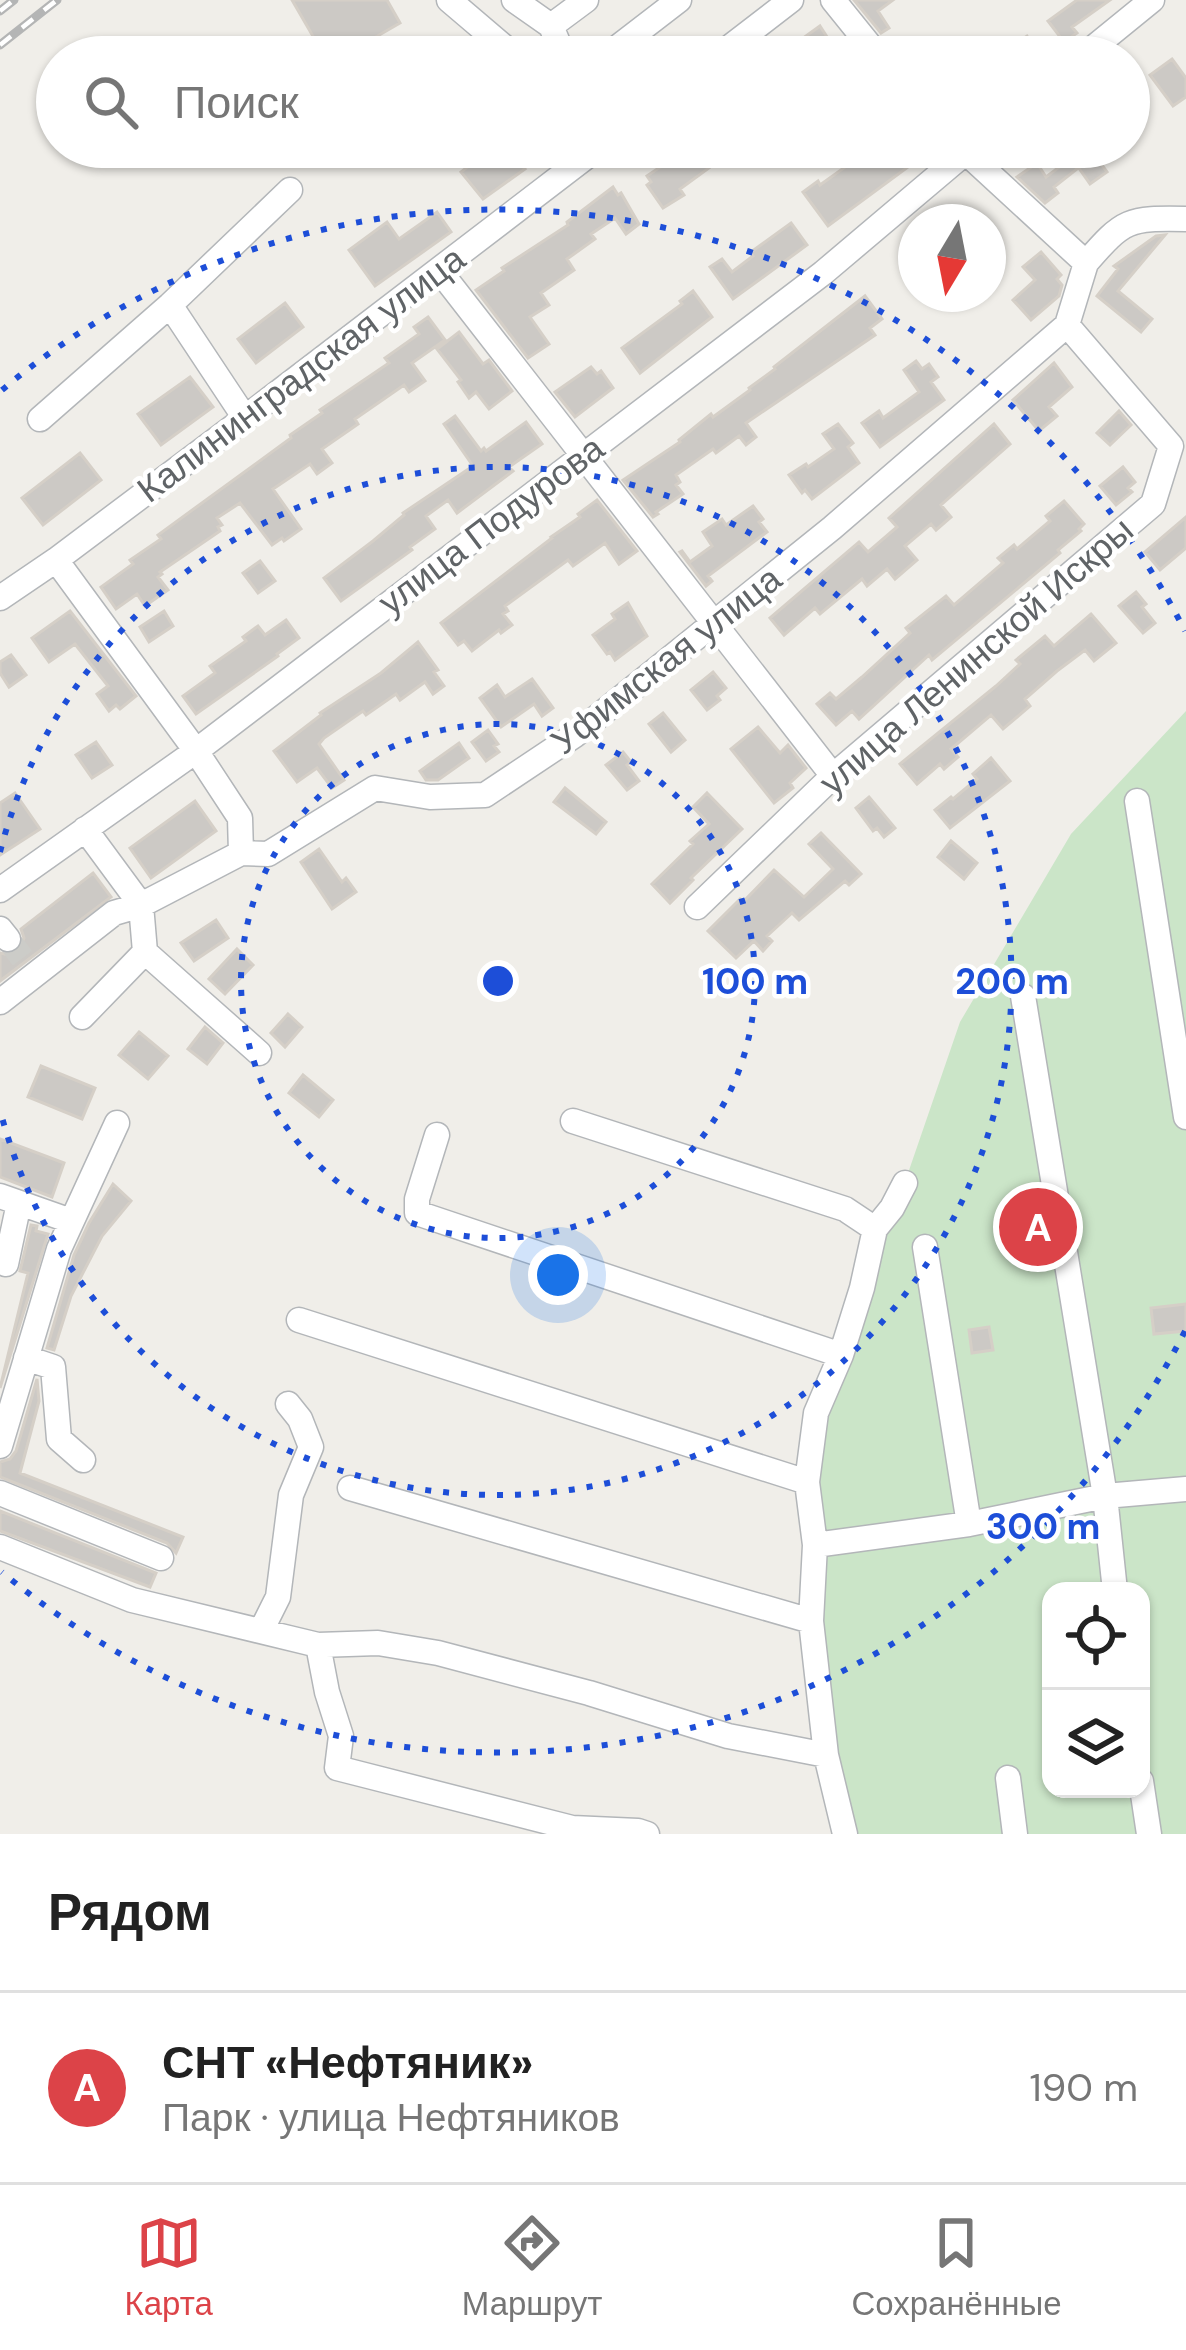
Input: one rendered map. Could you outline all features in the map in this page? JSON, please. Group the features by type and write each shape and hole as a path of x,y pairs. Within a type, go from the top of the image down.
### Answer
{"street":[{"path":"449,0 491,36"},
{"path":"514,0 550,26 555,36"},
{"path":"550,26 586,0"},
{"path":"632,36 679,0"},
{"path":"744,36 791,0"},
{"path":"833,0 862,36"},
{"path":"1108,36 1152,0"},
{"name":"Калининградская улица","path":"0,598 245,418 566,168"},
{"name":"улица Подурова","path":"0,890 196,751 824,273 944,168"},
{"path":"986,168 1086,263"},
{"path":"40,418 170,305 290,190"},
{"path":"1067,325 1086,263 1114,231 1142,218 1186,219"},
{"path":"439,270 833,776"},
{"path":"170,305 245,418"},
{"name":"улица Ленинской Искры","path":"697,908 833,776 1153,504 1171,446 1067,325"},
{"name":"Уфимская улица","path":"0,1002 30,969 114,913 242,853 268,854 375,788 430,797 484,795 575,735 716,625 1067,325"},
{"path":"56,560 240,818 242,853"},
{"path":"1138,801 1186,1117"},
{"path":"85,829 141,904 145,952 259,1053"},
{"path":"82,1017 145,952"},
{"path":"1023,997 1105,1496 1114,1582"},
{"path":"573,1121 845,1210 875,1229"},
{"path":"0,1446 59,1249 117,1124"},
{"path":"437,1135 417,1213 841,1355"},
{"path":"845,1834 826,1755 811,1621 815,1545 807,1482 816,1413 841,1355 875,1229 905,1183"},
{"path":"6,1264 9,1200 71,1221"},
{"path":"925,1247 969,1524"},
{"path":"299,1320 807,1482"},
{"path":"26,1358 52,1367 59,1439 83,1460"},
{"path":"260,1631 278,1597 291,1496 311,1447 288,1404"},
{"path":"350,1488 811,1621"},
{"path":"815,1545 969,1524 1105,1496 1186,1489"},
{"path":"0,1492 161,1558"},
{"path":"0,1547 133,1600 318,1645 378,1642 438,1653 728,1736 826,1755"},
{"path":"318,1645 341,1736 338,1768 572,1828 647,1834"},
{"path":"1008,1778 1016,1834"},
{"path":"1144,1798 1149,1834"}],"green space":[{"path":"1186,711 1186,1834 854,1834 838,1767 823,1664 815,1512 819,1432 960,1022 1071,834"}],"building":[{"path":"292,0 387,0 400,23 377,36 313,36"},
{"path":"854,0 893,0 878,11 889,28 881,33"},
{"path":"1077,0 1110,0 1072,27 1077,33 1073,36 1059,36 1048,21"},
{"path":"820,26 826,36 806,36"},
{"path":"1172,59 1186,78 1186,97 1173,106 1150,75"},
{"path":"466,168 525,169 483,199 461,172"},
{"path":"659,168 709,168 680,189 684,195 663,208 647,185 651,182 647,176"},
{"path":"844,168 907,168 828,226 803,192 818,181 820,185"},
{"path":"1030,168 1040,168 1046,177 1058,168 1077,169 1054,187 1058,193 1045,203 1017,177"},
{"path":"1079,168 1104,168 1107,172 1090,184"},
{"path":"613,187 639,224 626,234 615,218 567,259 574,270 541,293 549,305 530,317 549,344 528,358 476,290"},
{"path":"437,212 451,232 375,286 349,250 387,222 399,239"},
{"path":"791,223 807,245 733,299 710,267 722,259 732,272"},
{"path":"1165,235 1118,291 1152,319 1141,332 1097,296 1118,269 1114,266 1156,236"},
{"path":"1041,252 1061,275 1057,279 1062,285 1059,296 1031,320 1013,300 1035,280 1023,267"},
{"path":"693,291 712,317 640,373 622,348"},
{"path":"865,296 882,319 870,328 875,335 746,423 756,437 746,445 739,436 676,475 683,494 653,517 623,480 750,390"},
{"path":"285,303 303,327 256,363 238,339"},
{"path":"428,317 445,340 412,363 425,381 409,392 404,385 355,419 358,424 322,449 332,463 317,474 310,464 273,489 301,529 272,545 240,503 217,518 220,531 160,572 158,577 168,590 145,606 137,594 116,609 101,587 161,539 158,535 389,363 385,358 419,334 414,327"},
{"path":"459,332 483,364 489,360 512,391 489,409 476,392 469,398 437,349"},
{"path":"916,361 922,369 929,364 938,377 931,382 944,400 880,447 862,423 879,411 883,418 919,392 904,370"},
{"path":"1054,363 1072,387 1049,407 1057,416 1039,431 1013,400"},
{"path":"591,367 597,374 601,371 613,388 575,417 555,392"},
{"path":"190,377 213,407 161,445 138,414"},
{"path":"1119,411 1131,425 1110,445 1097,433"},
{"path":"455,416 481,451 526,422 542,444 457,513 448,500 426,516 435,529 341,601 324,578 403,513 473,466 444,424"},
{"path":"838,424 853,443 848,447 859,463 812,499 789,475 834,449 823,434"},
{"path":"994,424 1010,444 941,505 951,517 936,530 931,524 905,546 917,560 895,579 887,569 867,586 862,579 820,614 815,608 784,635 770,618 859,542 868,552 897,527 889,518"},
{"path":"80,453 101,480 43,525 22,498"},
{"path":"1123,467 1135,482 1128,488 1132,492 1116,505 1100,486"},
{"path":"597,500 637,551 619,564 605,543 573,566 568,560 505,606 508,611 503,614 512,625 472,651 464,641 458,645 441,623"},
{"path":"1064,501 1084,524 1081,531 932,660 929,655 859,719 852,711 836,725 817,704 830,693 836,699 910,633 906,628 946,596 954,605 1003,563 998,558 1014,545 1017,549 1050,521 1046,516"},
{"path":"753,506 767,532 708,576 712,581 706,586 680,552 690,562 712,546 703,532 722,519 726,525"},
{"path":"1186,517 1186,548 1160,570 1145,552"},
{"path":"260,561 275,581 258,593 243,573"},
{"path":"1136,592 1155,623 1143,633 1119,606"},
{"path":"628,603 647,636 615,660 593,635"},
{"path":"70,611 136,696 120,709 116,705 109,711 97,694 108,686 75,644 49,662 32,638"},
{"path":"164,611 173,626 149,642 140,627"},
{"path":"1091,614 1116,643 1094,661 1085,650 1057,671 1025,699 1030,706 1003,729 991,715 951,749 958,757 944,769 940,764 917,784 900,764 996,686 1020,664 1016,660 1045,636 1054,646"},
{"path":"286,620 299,638 196,714 183,696 215,673 210,666 246,641 243,637 258,626 265,635"},
{"path":"418,642 444,686 433,694 425,682 400,700 396,694 324,738 319,744 344,780 332,788 317,768 297,782 274,751"},
{"path":"11,655 26,675 9,687 0,673 0,662"},
{"path":"713,672 726,688 707,710 691,690"},
{"path":"532,679 553,708 542,716 534,704 501,727 480,698 497,685 505,697"},
{"path":"663,713 685,740 671,752 649,724"},
{"path":"758,727 780,753 788,745 806,768 790,783 793,788 774,803 731,749"},
{"path":"488,730 499,752 486,761 472,742"},
{"path":"96,742 112,765 92,778 76,755"},
{"path":"459,743 469,758 438,780 426,780 420,771"},
{"path":"623,752 639,781 627,790 606,765"},
{"path":"991,758 1010,781 950,828 935,810 977,779 973,774"},
{"path":"565,788 606,822 596,834 554,802"},
{"path":"15,793 40,829 0,855 0,803"},
{"path":"707,793 742,829 670,903 652,884 709,824 693,807"},
{"path":"869,797 895,828 884,837 877,828 873,831 856,808"},
{"path":"195,801 216,831 151,878 130,848"},
{"path":"821,833 861,874 849,885 845,881 799,920 792,913 767,936 772,941 763,951 754,941 736,958 708,931 774,870 804,897 833,869 809,844"},
{"path":"951,841 977,863 964,879 938,857"},
{"path":"319,849 342,882 346,878 356,892 332,909 301,862"},
{"path":"93,873 111,897 0,981 0,953 19,951 24,938 21,929"},
{"path":"216,920 228,938 194,961 181,943"},
{"path":"237,949 253,965 225,994 209,979"},
{"path":"288,1014 302,1027 285,1047 271,1033"},
{"path":"205,1027 223,1043 207,1064 188,1049"},
{"path":"139,1032 168,1056 148,1079 119,1055"},
{"path":"41,1066 95,1088 82,1119 28,1097"},
{"path":"303,1075 333,1100 319,1117 289,1093"},
{"path":"0,1139 64,1163 52,1197 0,1177"},
{"path":"113,1184 131,1201 102,1236 71,1296 54,1350 47,1348 74,1255"},
{"path":"31,1225 48,1234 0,1388 28,1273 20,1271"},
{"path":"1186,1304 1186,1331 1154,1334 1151,1308"},
{"path":"989,1327 993,1350 972,1353 969,1330"},
{"path":"37,1379 39,1401 20,1473 183,1537 176,1553 167,1543 0,1477 0,1462 16,1451"},
{"path":"0,1511 156,1573 150,1587 0,1531"}],"tunnel":[{"path":"8,939 26,963"}],"railway":[{"path":"0,11 14,0"},
{"path":"0,45 57,0"}],"place":[{"name":"СНТ «Нефтяник»","path":"1038,1227"}]}
